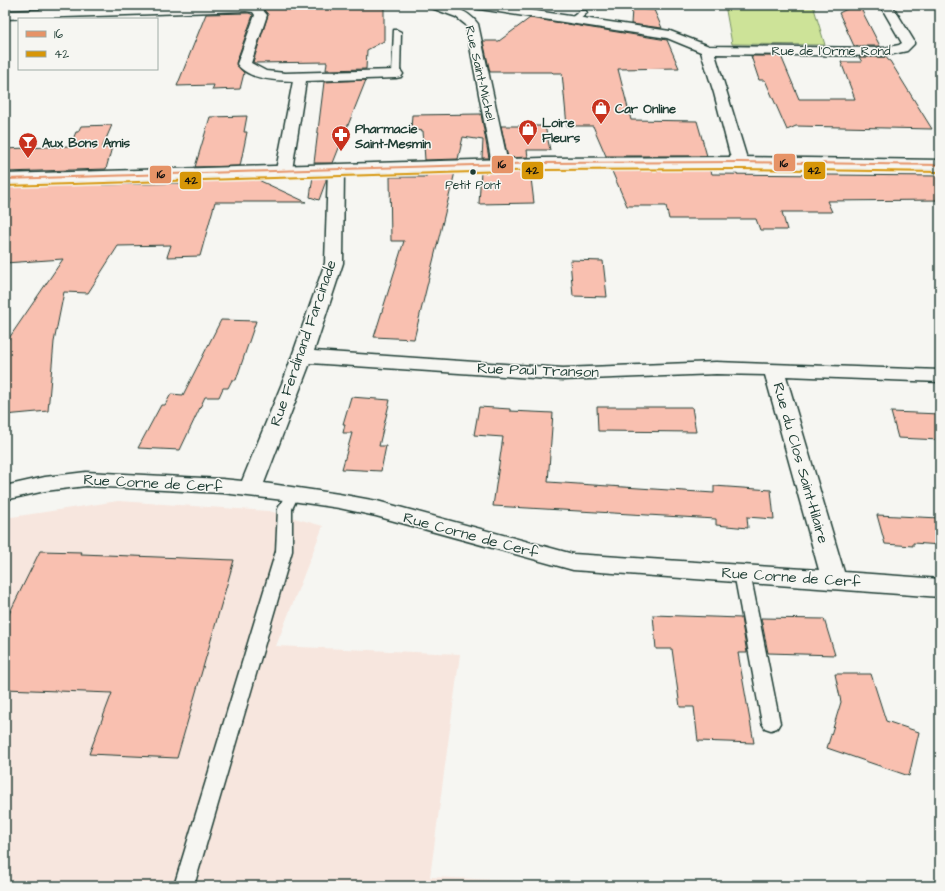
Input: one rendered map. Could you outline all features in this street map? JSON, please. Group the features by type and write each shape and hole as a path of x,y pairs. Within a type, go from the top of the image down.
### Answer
{"street":[{"name":"Rue Saint-Michel","path":"433,5 469,20 472,24 500,164"},
{"path":"447,10 470,5"},
{"path":"473,5 579,16 670,35 707,50 721,93 740,162"},
{"name":"Rue de l'Orme Rond","path":"707,50 884,52 903,48 908,44 908,41 886,5"},
{"path":"5,15 247,7 257,10 261,15 244,64 251,71 266,75 300,77 396,74"},
{"path":"284,170 300,77"},
{"path":"5,179 500,164 740,162 940,165"},
{"name":"Rue Ferdinand Farcinade","path":"250,489 302,356 334,262 336,168"},
{"name":"Rue Paul Transon","path":"302,356 563,374 716,368 774,369"},
{"name":"Rue du Clos Saint-Hilaire","path":"834,580 831,565 774,369 940,376"},
{"name":"Rue Corne de Cerf","path":"5,493 38,485 86,479 250,489 292,494 377,509 573,562 940,588"}],"lane":[{"path":"396,74 397,32"},
{"path":"184,886 284,552 285,509 292,494"},
{"path":"742,574 771,723"}],"shaded area":[{"path":"118,501 269,511 323,526 276,646 460,654 430,877 591,884 591,886 5,886 5,518"}],"green space":[{"path":"725,5 813,5 825,45 732,44"}],"building":[{"path":"259,5 384,5 384,41 367,50 366,69 326,70 327,62 255,63 253,62 268,15"},
{"path":"855,5 859,5 880,46 854,46 839,13"},
{"path":"632,9 654,10 662,28 631,24"},
{"path":"249,13 253,15 236,63 244,73 240,89 212,90 214,85 177,86 206,14"},
{"path":"530,18 667,40 679,68 618,69 631,120 697,121 707,156 606,156 593,126 567,126 562,73 490,72 483,41 499,41"},
{"path":"751,56 781,56 799,99 855,99 841,62 862,62 859,57 886,57 890,61 932,129 796,126 787,130 765,80 759,80"},
{"path":"366,80 333,163 314,163 324,82"},
{"path":"481,114 489,158 482,158 483,140 463,137 458,159 425,160 423,131 411,129 412,115"},
{"path":"247,116 244,132 247,132 240,166 195,167 210,117"},
{"path":"112,125 102,148 112,147 106,169 5,172 5,149 70,146 76,132 78,132 81,126"},
{"path":"501,126 545,126 550,150 527,150 528,157 508,158"},
{"path":"611,169 710,169 712,174 940,176 940,200 827,201 832,212 782,212 787,230 760,230 756,219 669,219 666,206 627,206"},
{"path":"530,170 534,203 479,204 481,171"},
{"path":"455,172 414,339 374,337 404,241 391,241 390,177 426,177 426,173"},
{"path":"313,176 326,176 326,181 319,200 310,197"},
{"path":"254,178 306,202 215,202 200,256 167,257 171,245 118,246 88,293 64,292 54,342 48,411 5,415 5,344 63,259 5,263 5,220 11,199 5,199 5,185 191,183 192,180"},
{"path":"570,260 603,261 607,297 573,296"},
{"path":"221,320 256,321 236,380 232,380 228,388 223,388 219,397 205,397 180,450 138,448 161,405 165,405 171,394 183,395"},
{"path":"351,397 390,400 379,446 386,446 381,471 342,469 352,433 343,433 345,424 343,424"},
{"path":"479,407 510,409 510,411 553,413 548,482 714,493 714,486 771,490 774,519 747,517 748,528 716,525 716,519 493,506 503,437 474,435"},
{"path":"597,407 692,407 696,432 598,431"},
{"path":"891,412 940,414 940,440 898,438"},
{"path":"877,515 940,518 940,545 913,543 913,546 885,544"},
{"path":"40,551 234,560 177,758 89,754 112,693 5,689 5,622"},
{"path":"653,615 741,618 747,653 738,653 754,743 698,741 694,707 680,707 672,649 656,649"},
{"path":"761,618 824,619 835,655 768,653"},
{"path":"835,674 871,674 886,721 919,732 909,776 827,748 841,702"}],"transit line":[{"name":"16","path":"5,179 542,163 740,162 940,165"},
{"name":"42","path":"5,186 542,170 740,169 940,172"}],"place":[{"name":"Car Online","path":"601,125"},
{"name":"Loire Fleurs","path":"528,146"},
{"name":"Pharmacie Saint-Mesmin","path":"341,152"},
{"name":"Aux Bons Amis","path":"28,159"},
{"name":"Petit Pont","path":"473,172"}]}
